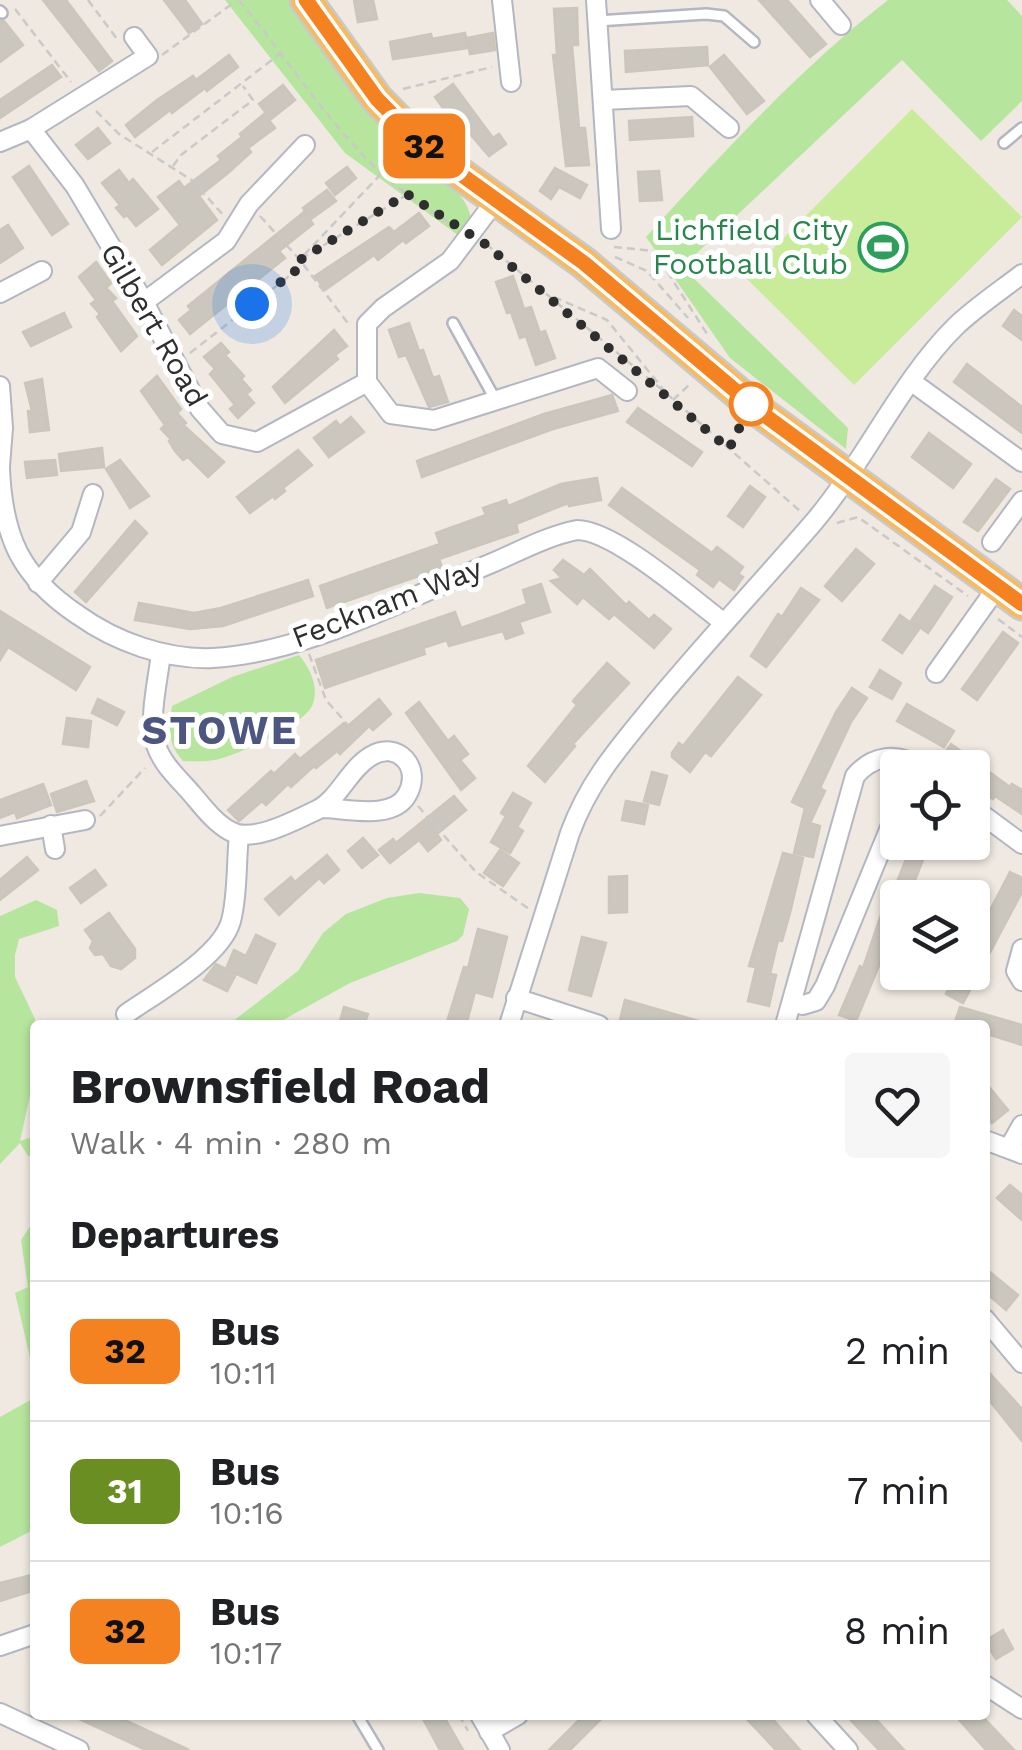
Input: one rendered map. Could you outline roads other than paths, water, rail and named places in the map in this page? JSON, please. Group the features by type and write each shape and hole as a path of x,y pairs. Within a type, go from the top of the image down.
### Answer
{"highway":[{"path":"306,0 377,99 427,150 584,263 763,414 847,475 1001,599"}],"street":[{"path":"502,0 511,82"},
{"path":"596,0 610,229"},
{"path":"820,0 841,25"},
{"path":"0,142 32,129 82,97 139,45"},
{"path":"603,100 692,96 728,128"},
{"name":"Gilbert Road","path":"32,129 75,186 144,302 200,410 222,434 258,442 368,382"},
{"path":"144,302 226,242 249,204 305,145"},
{"path":"496,200 450,261 367,324 368,382 390,414 434,420 598,368 628,391"},
{"path":"0,293 41,270"},
{"path":"509,1020 580,806 600,769 813,522 956,326 1022,274"},
{"path":"912,382 1022,462"},
{"name":"Fecknam Way","path":"0,386 2,505 10,539 38,583 92,625 162,653 214,658 304,638 577,530 590,530 614,542 723,622"},
{"path":"38,583 81,532 93,494"},
{"path":"992,542 1022,501"},
{"path":"936,673 1001,599"},
{"path":"162,653 155,710 155,742 159,752 214,819 239,835 257,833 321,808 392,808 408,793 413,773 410,763 386,752 372,754 321,808"},
{"path":"787,1020 855,776 867,762 880,758"},
{"path":"0,836 85,820"},
{"path":"990,820 1022,844"},
{"path":"51,824 56,849"},
{"path":"126,1014 191,969 224,938 231,921 239,835"},
{"path":"792,1002 816,1001 825,986 880,852"},
{"path":"1022,949 1016,971 1022,981"},
{"path":"516,998 583,1020"},
{"path":"990,1142 1016,1152 1022,1124"},
{"path":"990,1326 1022,1363"},
{"path":"0,1646 30,1636"},
{"path":"990,1687 1022,1709"},
{"path":"0,1714 79,1750"},
{"path":"821,1720 848,1750"},
{"path":"485,1724 500,1750"}],"lane":[{"path":"597,21 724,16 754,42"},
{"path":"1004,143 1022,128"},
{"path":"452,323 496,400"},
{"path":"360,1720 378,1750"}],"place":[{"name":"Lichfield City Football Club","path":"883,247"}],"district":[{"name":"STOWE","path":"220,730"}]}
